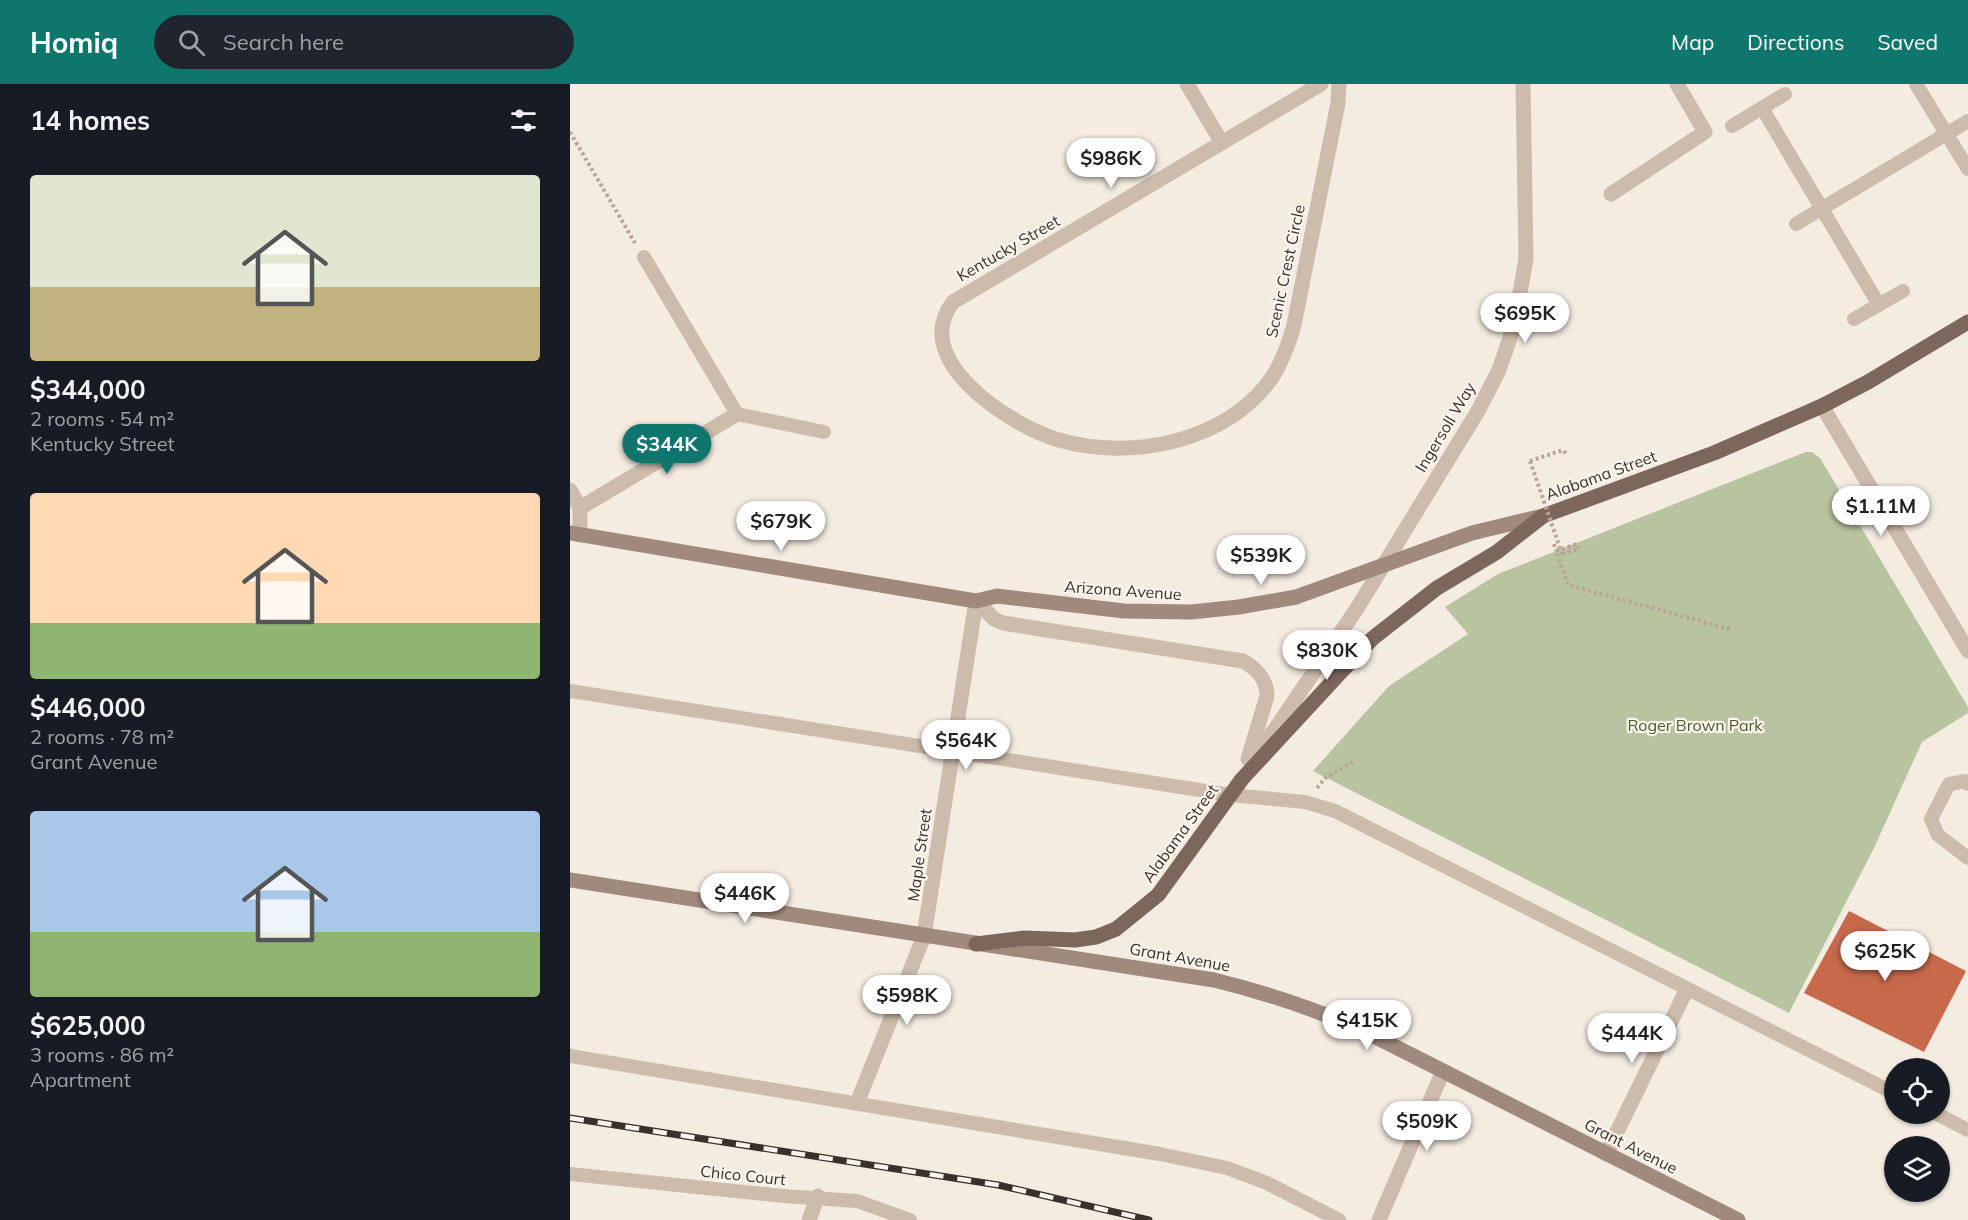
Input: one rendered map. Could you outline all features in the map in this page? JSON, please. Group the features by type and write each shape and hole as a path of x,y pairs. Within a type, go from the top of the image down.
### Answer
{"main road":[{"name":"Alabama Street","path":"976,944 1025,938 1075,940 1096,937 1116,929 1158,895 1242,779 1373,638 1437,588 1497,552 1543,516 1714,453 1822,406 1868,382 1968,322"},
{"name":"Arizona Avenue","path":"575,534 976,601 997,596 1124,611 1191,612 1239,607 1296,597 1472,533 1543,516"},
{"name":"Grant Avenue","path":"570,880 1214,980 1278,996 1329,1015 1738,1220"}],"street":[{"path":"1187,84 1222,143"},
{"name":"Kentucky Street","path":"941,326 944,313 953,302 1322,84"},
{"name":"Scenic Crest Circle","path":"941,326 947,354 965,381 996,409 1034,430 1059,440 1104,448 1139,448 1180,439 1209,429 1237,412 1273,376 1286,351 1294,325 1336,115 1339,84"},
{"name":"Ingersoll Way","path":"1384,565 1478,411 1499,370 1514,327 1526,259 1522,84"},
{"path":"1611,194 1705,132 1677,84"},
{"path":"1822,406 1968,651"},
{"path":"580,508 737,414"},
{"path":"570,490 580,508 575,534"},
{"name":"Alabama Street","path":"1242,779 1384,565"},
{"path":"976,601 993,620 1003,623 1243,661 1254,667 1267,688 1267,696 1242,779"},
{"name":"Maple Street","path":"857,1103 924,936 976,601"},
{"path":"1606,1154 1687,989"},
{"path":"1379,1220 1443,1071"},
{"path":"809,1220 818,1196"}],"lane":[{"path":"1916,84 1968,169"},
{"path":"1732,126 1785,94"},
{"path":"1762,108 1879,305"},
{"path":"1796,224 1968,122"},
{"path":"644,257 737,414 824,432"},
{"path":"1854,319 1903,291"},
{"path":"570,691 1231,795 1305,802 1335,811 1884,1088"},
{"path":"1968,784 1966,781 1949,784 1931,819 1938,835 1968,858"},
{"path":"570,1056 1160,1154 1227,1168 1267,1183 1339,1220"},
{"path":"1950,1121 1968,1130"},
{"name":"Chico Court","path":"570,1174 784,1196 818,1196 857,1200 910,1220"}],"path":[{"path":"570,132 644,257"},
{"path":"1556,552 1577,544 1579,549 1562,554 1530,461 1563,450 1567,455"},
{"path":"1554,544 1568,585 1733,630"},
{"path":"1305,802 1325,778 1353,762"}],"green space":[{"name":"Roger Brown Park","path":"1806,452 1812,452 1820,458 1968,707 1968,713 1922,742 1874,848 1789,1013 1313,771 1389,686 1468,634 1445,607 1498,574"}],"building":[{"path":"1849,911 1966,971 1924,1052 1804,993"}],"railway":[{"path":"570,1118 998,1185 1149,1220"}]}
